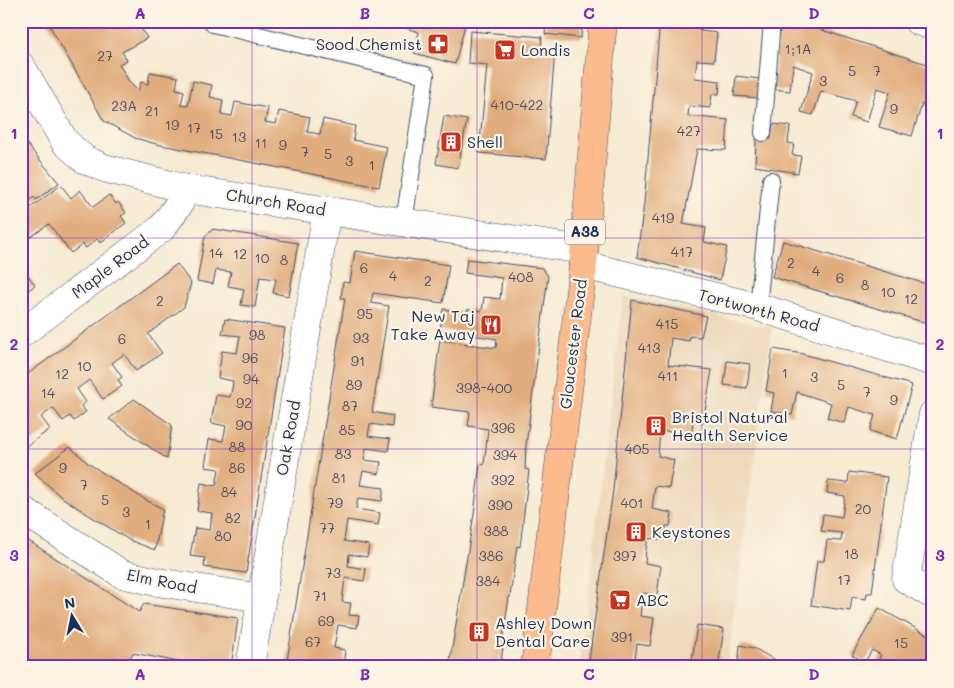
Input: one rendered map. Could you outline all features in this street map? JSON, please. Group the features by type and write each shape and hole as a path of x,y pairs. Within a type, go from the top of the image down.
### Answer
{"main road":[{"name":"Gloucester Road","path":"535,667 583,258 603,21"}],"street":[{"path":"918,21 933,26"},
{"name":"Church Road","path":"21,66 66,142 84,158 104,168 186,189 404,222 583,258"},
{"name":"Maple Road","path":"21,334 162,228 179,204 186,189"},
{"name":"Oak Road","path":"250,667 327,210"},
{"name":"Tortworth Road","path":"583,258 758,307 933,362"},
{"path":"933,414 906,579 933,595"},
{"name":"Elm Road","path":"21,509 122,574 158,582 261,598"}],"lane":[{"path":"763,133 772,21"},
{"path":"213,24 426,75 404,222"},
{"path":"758,307 771,180"}],"shaded area":[{"path":"623,295 772,328 727,667 580,667"}],"building":[{"path":"47,21 105,21 108,26 117,21 127,21 132,29 139,25 147,38 122,52 127,60 119,64 130,83 138,91 141,82 148,84 150,72 178,77 176,89 184,91 181,105 188,106 193,81 212,85 210,97 223,100 221,114 232,116 235,102 268,108 265,122 276,124 279,111 310,117 307,132 320,134 323,119 355,126 353,140 387,147 379,187 156,144 135,138 104,121"},
{"name":"Sood Chemist","path":"383,21 466,21 455,64 414,53 419,32"},
{"path":"546,21 582,21 581,38 545,34"},
{"path":"660,21 701,21 700,31 717,33 714,61 697,60 695,78 720,81 719,94 712,94 710,108 689,106 688,116 728,120 726,150 697,149 683,224 706,228 704,242 727,247 720,280 637,257 644,203"},
{"path":"779,21 794,21 933,66 933,107 922,104 912,136 879,127 890,92 877,88 867,122 851,117 856,101 821,91 813,115 801,112 813,72 793,65 790,91 773,89"},
{"name":"Shell","path":"470,31 542,37 541,52 555,51 546,159 479,153 487,65 468,63"},
{"path":"736,76 760,79 758,98 734,96"},
{"name":"Shell","path":"444,116 467,120 458,168 436,164"},
{"path":"773,124 790,126 788,143 794,144 792,155 801,156 798,173 755,166 756,139 771,139"},
{"path":"26,143 59,183 36,200 34,197 24,205 21,202 21,147"},
{"path":"61,185 71,198 80,190 93,207 109,195 116,204 118,202 126,213 121,216 126,223 100,243 97,239 86,248 83,244 71,253 49,224 28,239 21,230 21,225 24,223 21,215"},
{"path":"213,229 298,243 289,296 273,293 276,279 260,277 255,307 241,305 244,289 228,286 231,272 216,270 213,284 197,281 205,236"},
{"path":"783,241 933,286 933,325 772,277"},
{"path":"355,251 449,265 443,303 373,293 371,303 389,306 372,412 393,416 392,427 370,424 368,436 390,439 388,451 366,448 364,460 381,462 379,474 363,471 360,485 384,488 382,501 358,498 356,509 380,513 378,525 347,520 344,541 369,545 367,557 349,554 348,566 366,569 364,581 345,578 342,602 351,603 349,615 359,616 357,628 338,625 334,648 345,650 343,667 286,667 345,298 341,298 343,282 350,283"},
{"path":"467,259 542,268 548,276 526,445 525,469 529,470 520,547 517,546 501,649 503,648 500,667 449,667 474,514 480,464 484,465 488,429 468,426 470,412 431,407 440,340 496,348 497,339 440,330 443,309 467,313 468,309 482,311 484,297 500,299 502,278 465,273"},
{"path":"177,264 191,283 184,307 148,334 162,353 136,371 124,354 112,363 122,377 118,380 122,386 103,399 89,380 77,389 86,402 81,406 86,412 74,421 70,416 63,421 53,408 41,417 50,429 27,446 21,438 21,379"},
{"path":"21,266 35,285 21,296"},
{"path":"632,300 706,316 701,337 690,336 689,341 671,338 668,365 712,370 703,423 693,421 691,436 660,430 658,456 674,460 669,488 655,486 652,509 672,513 670,526 666,526 664,540 648,538 646,549 645,563 661,566 657,595 643,593 640,616 654,618 650,646 637,644 634,667 588,667 613,490"},
{"path":"225,319 285,328 246,573 204,567 205,558 190,556 195,528 210,530 212,513 197,511 201,483 216,486 219,469 205,467 209,439 223,441 226,426 211,423 216,395 230,397 232,389 233,381 218,378 222,351 237,353 240,336 222,334"},
{"path":"773,349 803,354 912,385 897,439 870,431 875,415 849,407 844,423 827,418 831,403 797,392 792,415 771,411 774,393 766,391"},
{"path":"727,361 750,364 747,388 724,385"},
{"path":"134,399 172,425 167,459 109,419"},
{"path":"70,447 88,463 106,475 163,509 155,550 129,540 84,512 60,496 35,473"},
{"path":"21,449 25,449 24,459 27,464 21,468"},
{"path":"849,472 887,477 872,593 867,593 866,599 852,597 850,611 811,605 817,561 824,561 827,540 841,541 842,533 821,531 823,514 842,517 845,496 827,493 828,481 848,483"},
{"path":"21,536 139,612 144,604 238,618 231,667 194,667 194,665 133,653 124,667 21,667"},
{"path":"879,608 933,638 933,667 876,667 881,655 872,650 865,662 852,655"},
{"path":"697,625 724,629 718,667 691,667"},
{"path":"740,645 754,648 778,662 777,667 738,667"}],"place":[{"name":"Sood Chemist","path":"438,44"},
{"name":"Londis","path":"505,50"},
{"name":"Shell","path":"451,142"},
{"name":"New Taj Take Away","path":"491,325"},
{"name":"Bristol Natural Health Service","path":"656,426"},
{"name":"Keystones","path":"636,532"},
{"name":"ABC","path":"620,600"},
{"name":"Ashley Down Dental Care","path":"479,632"}]}
